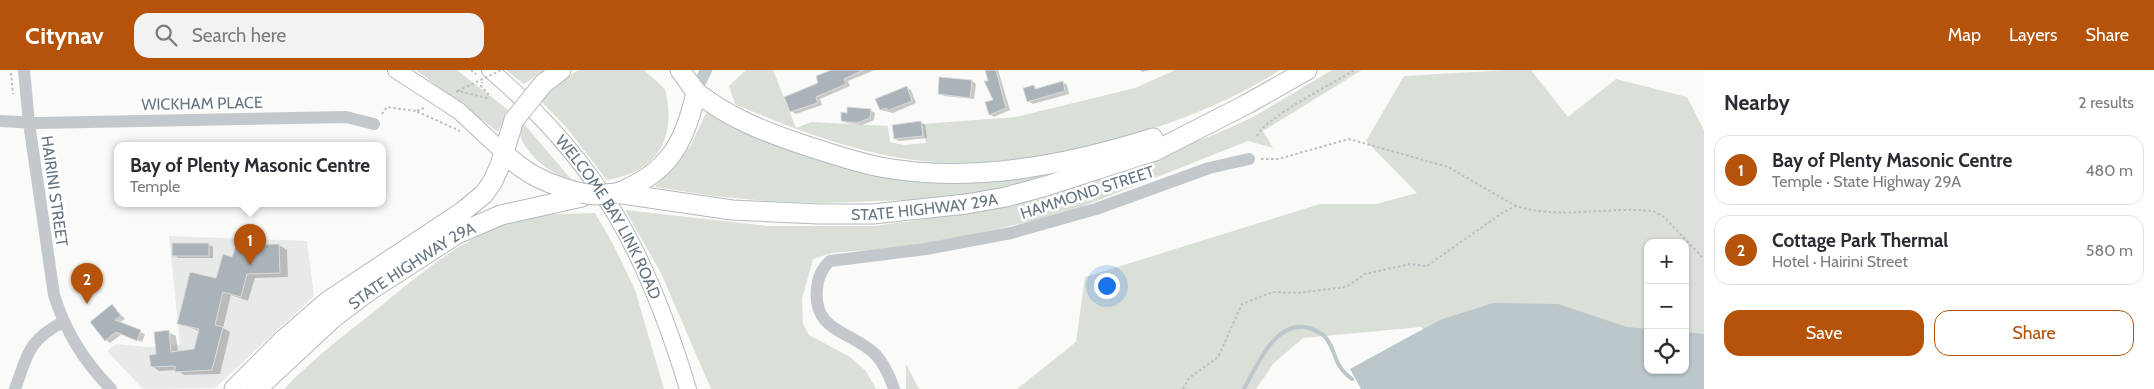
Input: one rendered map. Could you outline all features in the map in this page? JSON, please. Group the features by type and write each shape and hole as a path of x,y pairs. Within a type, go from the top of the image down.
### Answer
{"highway":[{"name":"STATE HIGHWAY 29A","path":"234,389 282,341 328,302 474,204 493,181 514,120 543,84 561,70"},
{"name":"STATE HIGHWAY 29A","path":"680,70 696,91 734,119 783,138 857,162 907,171 938,173 1014,169 1084,157 1219,118"},
{"name":"STATE HIGHWAY 29A","path":"257,389 292,355 369,291 457,234 501,215 586,195 616,193 732,210 774,213 873,214 922,211 1006,197 1155,151 1307,70"},
{"path":"616,193 647,179 672,155 689,121 696,91"},
{"path":"503,152 532,176 586,195"}],"main road":[{"path":"396,70 459,111 503,152"},
{"name":"WELCOME BAY LINK ROAD","path":"487,75 523,97 559,135 592,176 620,219 652,284 688,389"}],"street":[{"name":"HAIRINI STREET","path":"24,70 29,123 54,295 63,322 74,345 111,389"},
{"path":"696,91 706,70"},
{"name":"WICKHAM PLACE","path":"0,121 29,123 346,117 374,124"},
{"name":"HAMMOND STREET","path":"894,389 887,371 876,355 862,344 836,330 821,314 817,298 818,283 822,270 830,261 926,249 1011,233 1096,209 1209,168 1249,159"},
{"path":"15,389 32,345 44,332 63,322"}],"path":[{"path":"11,70 13,94"},
{"path":"487,75 481,86 488,94 488,98 458,91 502,70"},
{"path":"1257,136 1259,130 1282,114 1355,70"},
{"path":"387,107 416,111 464,134"},
{"path":"416,111 424,108"},
{"path":"1249,159 1278,159 1349,139 1448,167 1516,206 1530,210 1569,213 1652,211 1664,217 1704,259"},
{"path":"1183,389 1189,378 1218,358 1242,304 1274,292 1297,293 1346,287 1365,274 1410,264 1426,266 1502,213 1516,206"}],"shaded area":[{"path":"416,70 457,70 508,110 498,132"},
{"path":"506,70 545,70 524,84"},
{"path":"579,70 644,70 665,89 668,123 660,150 651,161 625,176 607,180 567,128 541,101 562,80"},
{"path":"746,70 773,70 796,128 811,122 888,126 890,142 904,145 926,143 923,124 1016,117 1135,88 1175,70 1280,70 1241,92 1196,113 1097,145 1045,155 994,161 945,163 900,158 858,149 795,129 735,104 729,86"},
{"path":"1332,70 1362,70 1263,131 1273,148 1248,141 1069,212 930,245 831,253 813,259 802,299 803,324 809,335 850,357 866,371 876,389 711,389 661,273 625,210 768,226 874,226 979,212 1076,186 1216,134 1253,117"},
{"path":"1531,70 1568,117 1616,79 1687,97 1704,130 1704,389 1363,362 1423,329 1421,327 1303,338 1274,363 1256,389 1017,389 1076,342 1085,277 1320,204 1376,204 1417,193 1366,141 1404,76"},
{"path":"707,111 750,134 854,167 1089,167 974,197 823,203 766,201 714,196 656,187 691,145"},
{"path":"524,124 571,179 563,177 547,168 528,150 520,135"},
{"path":"595,213 613,244 635,290 664,389 284,389 328,348 410,282 466,243 506,224 535,216"},
{"path":"169,236 307,241 314,296 215,388 143,389 107,351 116,344 147,347 180,345"},
{"path":"1493,303 1558,304 1627,327 1644,329 1644,374 1689,374 1689,332 1704,334 1704,389 1361,389 1350,369 1440,320"},
{"path":"906,364 919,389 906,389"}],"building":[{"path":"831,70 864,70 844,79 846,84 816,97 818,103 790,112 784,97 818,83 816,76"},
{"path":"985,70 996,70 1006,108 989,115 985,102 993,100 984,81 988,81"},
{"path":"939,77 972,80 970,98 938,94"},
{"path":"1063,81 1065,91 1027,102 1023,88 1034,85 1035,89"},
{"path":"907,86 912,101 887,111 887,108 880,110 875,99"},
{"path":"847,107 871,109 870,118 857,123 841,121 841,112 847,113"},
{"path":"921,121 923,136 894,139 892,125"},
{"path":"172,243 209,243 209,256 172,256"},
{"path":"279,244 280,273 247,274 241,297 223,292 215,325 223,327 212,370 175,372 175,366 151,367 149,355 156,354 154,332 169,330 171,352 194,349 199,329 177,324 190,272 216,278 223,254 232,257 236,245"},
{"path":"112,304 121,316 115,320 141,330 137,341 116,332 105,341 90,322"}],"waterway":[{"path":"1244,389 1269,346 1287,330 1297,327 1309,328 1324,336 1330,344 1341,369 1352,379"}],"place":[{"name":"Bay of Plenty Masonic Centre","path":"250,265"},
{"name":"Cottage Park Thermal","path":"87,304"}]}
